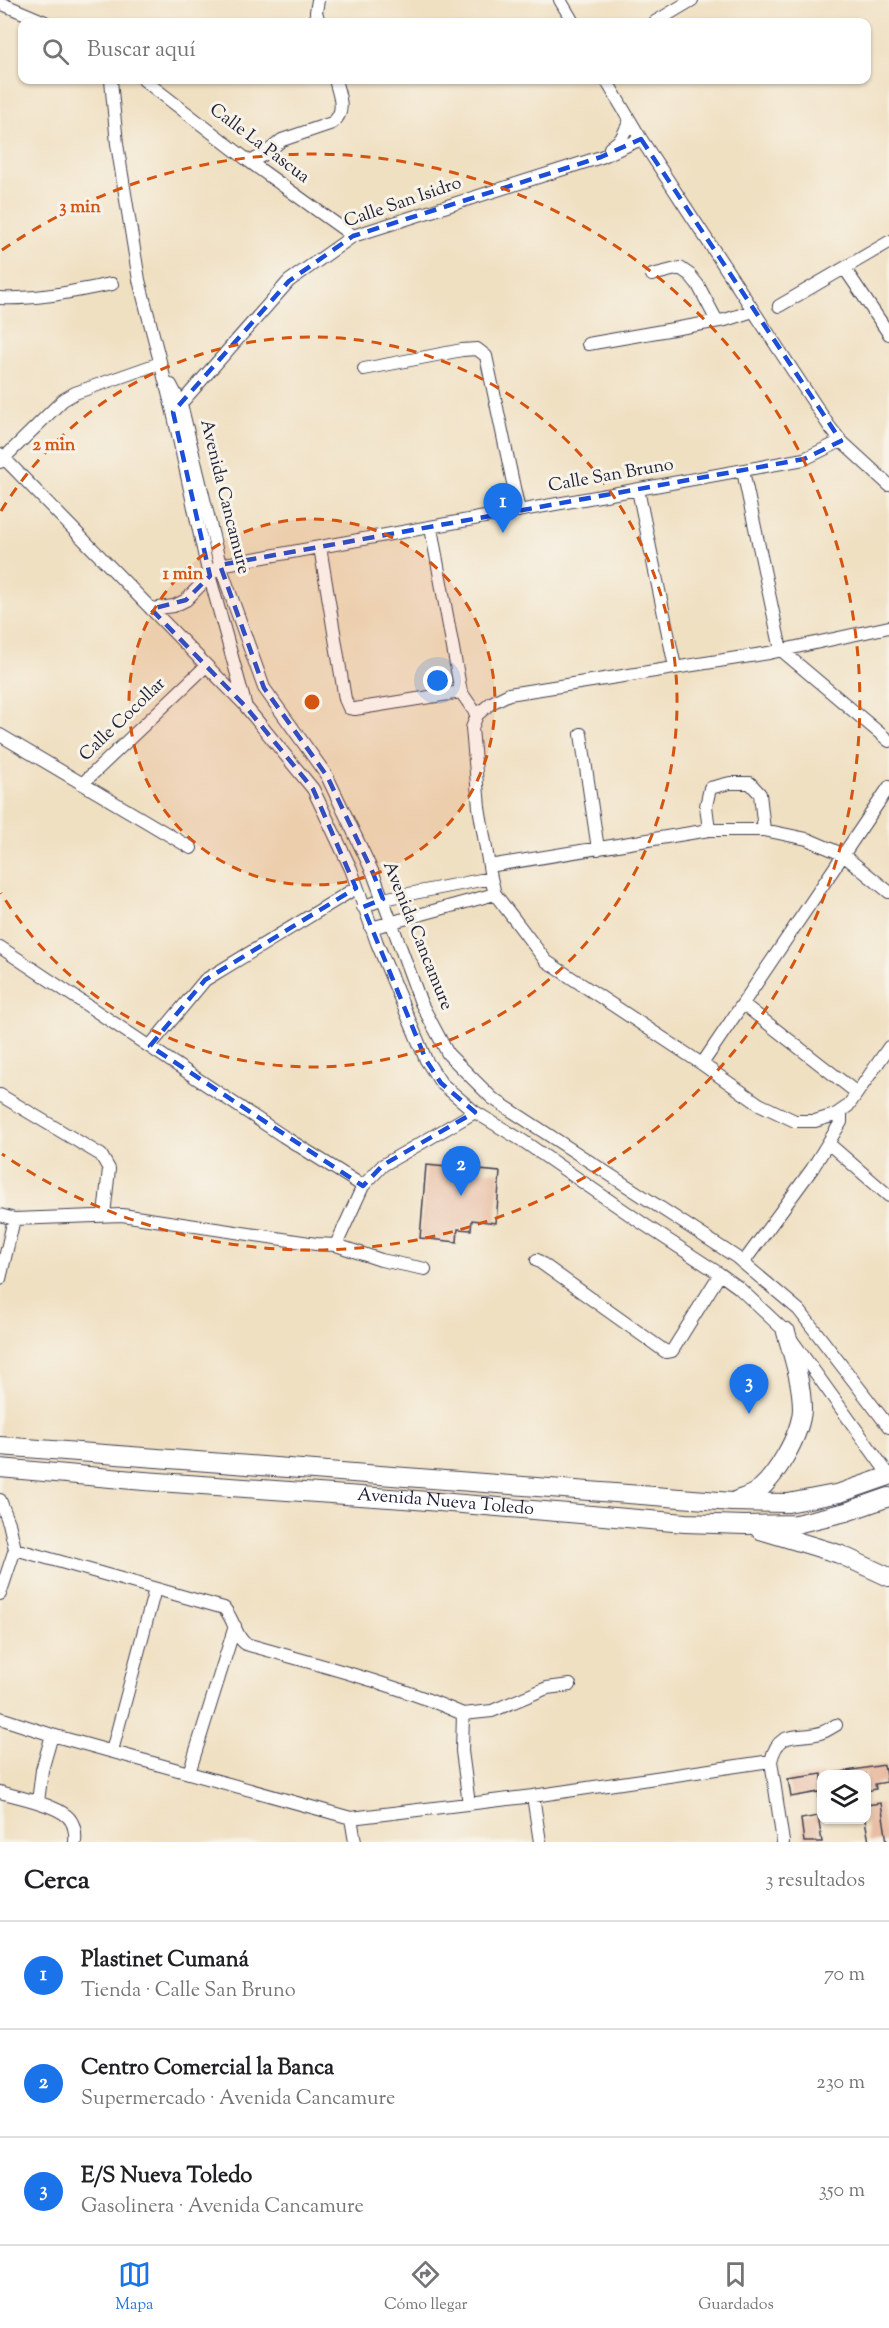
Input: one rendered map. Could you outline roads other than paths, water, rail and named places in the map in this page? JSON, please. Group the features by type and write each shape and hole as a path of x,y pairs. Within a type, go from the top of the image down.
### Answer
{"main road":[{"path":"732,1502 755,1492 775,1471 788,1451 797,1430 802,1411 800,1383 786,1332"},
{"name":"Avenida Nueva Toledo","path":"0,1446 732,1502 788,1503 840,1492 889,1475"},
{"name":"Avenida Nueva Toledo","path":"0,1468 685,1523 744,1525 796,1524 846,1512 889,1497"},
{"path":"744,1525 839,1554 889,1577"}],"street":[{"path":"318,0 316,12 318,18"},
{"path":"560,0 571,18"},
{"path":"662,18 692,0"},
{"path":"0,3 36,18"},
{"name":"Avenida Cancamure","path":"111,84 117,144 139,280 160,363 177,408 220,565 264,688 327,776 383,899 421,1004 448,1054 492,1098 743,1263 799,1310 889,1427"},
{"name":"Calle La Pascua","path":"149,84 250,162 353,236"},
{"path":"250,162 265,154 282,140 332,123 338,118 341,111 341,100 336,84"},
{"path":"608,84 641,139 828,426 889,485"},
{"path":"601,157 621,139 630,121"},
{"name":"Calle San Isidro","path":"177,408 289,281 353,236 601,157 641,139"},
{"path":"778,306 889,242"},
{"path":"652,275 681,268 690,274 717,321"},
{"path":"845,269 889,334"},
{"path":"0,298 17,299 112,284"},
{"path":"588,344 717,321 753,311"},
{"path":"364,369 462,350 477,349 486,356 519,510"},
{"path":"160,363 75,393 63,400 1,458 246,707"},
{"name":"Avenida Cancamure","path":"177,408 210,576 246,707 313,789 351,869 371,928 426,1060 441,1083 475,1112"},
{"name":"Calle San Bruno","path":"220,565 744,471 804,459 841,441"},
{"path":"744,471 780,650 889,741"},
{"path":"638,490 675,667"},
{"path":"431,528 461,692 477,715"},
{"path":"320,547 345,699 349,708 355,709 461,692"},
{"path":"151,609 174,606 186,600 220,565"},
{"path":"889,627 780,650 509,694 491,703 477,715 472,728 479,807 495,894 546,961 759,1104 795,1121 814,1121 841,1112 889,1047"},
{"name":"Calle Cocollar","path":"0,735 82,784 206,666"},
{"path":"581,734 598,849"},
{"path":"710,830 706,806 710,788 730,783 750,783 759,794 764,830"},
{"path":"82,784 190,848"},
{"path":"702,1064 889,787"},
{"path":"363,907 383,899 422,893 490,872 598,849 710,830 764,830 807,839 842,854 889,892"},
{"path":"150,1046 205,980 356,888"},
{"path":"422,893 427,913"},
{"path":"371,928 495,894"},
{"path":"0,947 283,1136 363,1186"},
{"path":"743,1004 857,1093"},
{"path":"0,1095 101,1155 109,1169 104,1215"},
{"path":"336,1245 363,1186 383,1165 475,1112 524,1141 738,1287 786,1332 889,1475"},
{"path":"743,1263 812,1169 841,1122 841,1112"},
{"path":"828,1143 889,1196"},
{"path":"0,1215 14,1219 122,1215 336,1245 381,1260 425,1269"},
{"path":"0,1279 14,1219"},
{"path":"537,1260 666,1352 672,1351 720,1274"},
{"path":"0,1500 9,1523 15,1549 0,1594"},
{"path":"15,1549 224,1608 233,1618 240,1641 246,1644 363,1677 463,1714 492,1711 547,1688 570,1685"},
{"path":"112,1751 155,1589"},
{"path":"189,1773 235,1626"},
{"path":"463,1714 462,1751 469,1804"},
{"path":"0,1718 51,1735 351,1818 533,1796 771,1761"},
{"path":"783,1842 771,1761 775,1748 796,1734 822,1733 836,1725"},
{"path":"38,1802 42,1770 51,1735"},
{"path":"0,1792 38,1802 67,1816 73,1825 75,1842"},
{"path":"533,1796 540,1842"},
{"path":"351,1818 355,1842"}],"place":[{"name":"Plastinet Cumaná","path":"503,533"},
{"name":"Centro Comercial la Banca","path":"461,1196"},
{"name":"E/S Nueva Toledo","path":"749,1414"}]}
